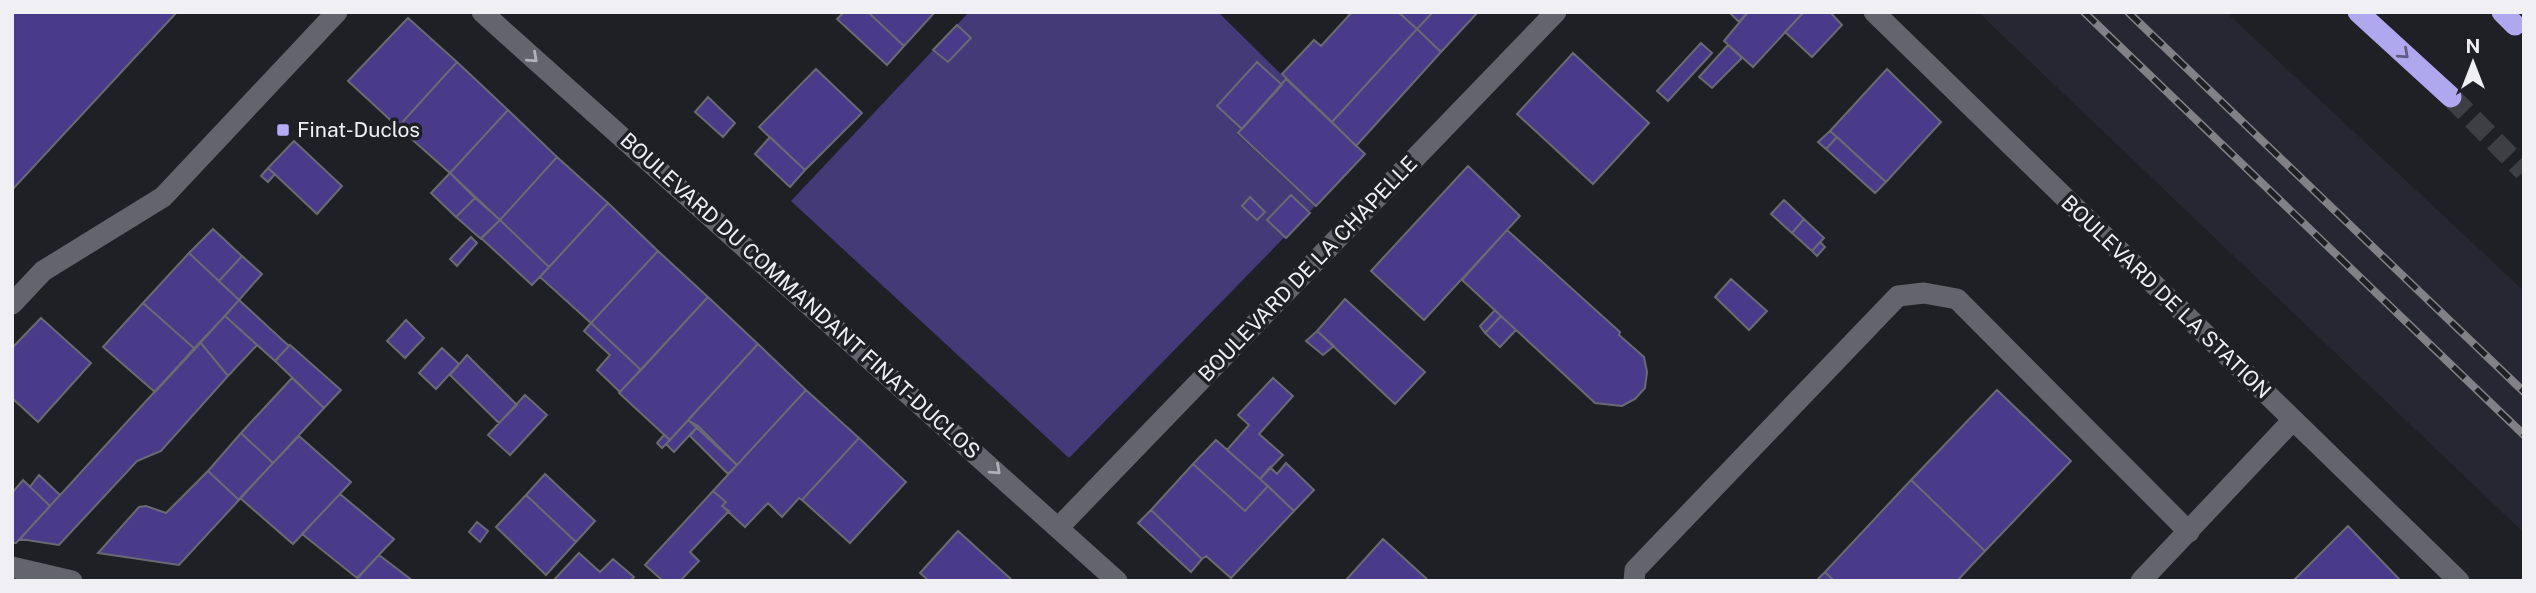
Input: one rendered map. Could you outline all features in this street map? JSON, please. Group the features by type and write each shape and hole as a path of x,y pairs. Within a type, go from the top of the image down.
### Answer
{"highway":[{"path":"2358,12 2451,96"}],"street":[{"path":"12,304 43,271 163,197 337,12"},
{"name":"BOULEVARD DU COMMANDANT FINAT-DUCLOS","path":"482,12 1059,526 1117,581"},
{"name":"BOULEVARD DE LA CHAPELLE","path":"1059,526 1556,12"},
{"name":"BOULEVARD DE LA STATION","path":"1874,12 2459,581"},
{"path":"1634,581 1636,570 1898,296 1924,293 1957,299 2189,532"},
{"path":"2141,581 2293,420"},
{"path":"12,567 72,581"}],"shaded area":[{"path":"969,12 1218,12 1287,80 1237,134 1315,206 1069,458 791,201"},
{"path":"1978,12 2226,12 2524,291 2524,533"}],"building":[{"path":"12,12 177,12 12,190"},
{"path":"844,12 868,12 904,46 887,65 837,19"},
{"path":"868,12 935,12 904,46"},
{"path":"1352,12 1398,12 1417,29 1332,122 1282,74 1314,40 1321,46"},
{"path":"1398,12 1433,12 1417,29"},
{"path":"1433,12 1478,12 1441,52 1417,29"},
{"path":"1729,12 1748,12 1739,22"},
{"path":"1748,12 1804,12 1753,67 1724,41"},
{"path":"1804,12 1830,12 1842,25 1812,57 1785,32"},
{"path":"408,18 457,62 398,127 348,81"},
{"path":"957,25 971,38 948,62 933,50"},
{"path":"1417,29 1441,52 1356,146 1332,122"},
{"path":"1701,43 1712,53 1668,101 1657,91"},
{"path":"1728,45 1742,58 1712,88 1699,77"},
{"path":"1573,53 1649,123 1593,184 1517,114"},
{"path":"457,62 508,110 450,173 398,127"},
{"path":"1257,62 1282,85 1242,129 1217,106"},
{"path":"816,69 862,113 805,170 759,127"},
{"path":"1887,69 1941,122 1886,182 1830,131"},
{"path":"1286,79 1365,154 1316,206 1238,133"},
{"path":"708,97 735,123 723,137 695,112"},
{"path":"508,110 557,157 500,220 450,173"},
{"path":"1830,131 1837,137 1826,149 1818,142"},
{"path":"770,137 805,170 790,187 755,154"},
{"path":"1837,137 1886,182 1875,193 1826,149"},
{"path":"294,141 342,186 317,214 268,168"},
{"path":"557,157 608,203 549,267 500,220"},
{"path":"1468,166 1520,216 1424,320 1371,271"},
{"path":"268,168 275,174 268,182 261,176"},
{"path":"450,173 475,198 456,217 431,193"},
{"path":"1291,195 1310,213 1286,238 1267,220"},
{"path":"1250,197 1265,212 1257,220 1242,206"},
{"path":"475,198 500,220 481,239 456,217"},
{"path":"1784,200 1804,219 1792,233 1771,214"},
{"path":"608,203 658,251 591,323 540,277"},
{"path":"1804,219 1824,238 1812,251 1792,233"},
{"path":"500,220 549,267 532,285 481,238"},
{"path":"213,229 242,256 219,281 189,253"},
{"path":"1507,230 1644,357 1647,372 1645,388 1635,399 1622,406 1595,403 1462,280"},
{"path":"471,237 477,243 457,266 450,259"},
{"path":"1820,242 1825,247 1817,256 1812,251"},
{"path":"658,251 708,297 641,370 591,323"},
{"path":"189,253 239,300 195,349 143,303"},
{"path":"242,256 262,274 239,300 219,281"},
{"path":"1731,279 1767,311 1749,330 1715,297"},
{"path":"708,297 758,344 670,440 619,393"},
{"path":"1345,299 1425,372 1395,404 1317,331"},
{"path":"239,300 289,346 275,361 225,316"},
{"path":"143,303 195,349 155,392 103,347"},
{"path":"1495,310 1501,316 1485,333 1480,326"},
{"path":"225,316 257,345 228,376 200,342"},
{"path":"1501,316 1516,330 1500,347 1485,333"},
{"path":"41,318 91,363 38,422 12,398 12,348"},
{"path":"406,320 424,338 405,358 387,341"},
{"path":"591,323 641,370 620,392 597,370 610,355 584,331"},
{"path":"1317,331 1334,346 1323,355 1306,341"},
{"path":"200,342 228,376 161,451 137,461 59,545 20,539"},
{"path":"758,344 806,390 737,465 688,420"},
{"path":"290,345 341,390 324,408 275,361"},
{"path":"442,348 459,364 436,389 419,373"},
{"path":"467,355 517,405 499,423 450,375"},
{"path":"292,378 324,408 273,463 241,433"},
{"path":"1273,378 1293,396 1259,434 1283,455 1260,479 1227,450 1249,425 1238,415"},
{"path":"806,390 859,438 802,500 799,498 782,517 768,503 745,527 722,506 726,502 713,491"},
{"path":"1997,390 2071,461 1985,551 1911,480"},
{"path":"525,395 547,415 510,455 488,435"},
{"path":"688,420 698,426 674,452 666,444"},
{"path":"698,426 737,465 728,474 690,436"},
{"path":"241,433 273,463 239,500 208,471"},
{"path":"664,435 670,440 662,448 657,443"},
{"path":"299,436 351,482 293,544 240,498"},
{"path":"859,438 906,482 850,543 802,500"},
{"path":"1216,440 1268,486 1245,511 1193,464"},
{"path":"1286,463 1314,490 1294,511 1260,479 1270,467 1277,474"},
{"path":"1193,464 1245,511 1268,486 1294,511 1231,578 1206,556 1202,559 1151,510"},
{"path":"208,471 239,500 179,565 98,553 139,507 146,506 166,513"},
{"path":"545,474 595,521 576,542 526,495"},
{"path":"39,475 60,495 50,506 30,487"},
{"path":"23,480 50,506 16,543 12,543 12,493"},
{"path":"1911,480 1985,551 1957,581 1834,581 1825,572"},
{"path":"713,491 726,502 722,506 729,511 690,552 699,561 680,581 663,581 645,565"},
{"path":"340,494 394,539 357,578 302,534"},
{"path":"526,495 576,542 546,575 496,527"},
{"path":"1151,510 1202,559 1191,572 1138,523"},
{"path":"477,522 488,531 480,542 469,532"},
{"path":"2348,526 2401,581 2293,581"},
{"path":"958,531 1013,581 929,581 920,573"},
{"path":"1383,539 1429,581 1345,581"},
{"path":"579,553 600,572 613,559 634,577 630,581 553,581"},
{"path":"379,555 413,581 355,581"},
{"path":"1825,572 1834,581 1816,581"}],"tunnel":[{"path":"2451,97 2524,171"}],"railway":[{"path":"2084,12 2524,435"},
{"path":"2128,12 2524,392"}],"place":[{"name":"Finat-Duclos","path":"283,130"}]}
